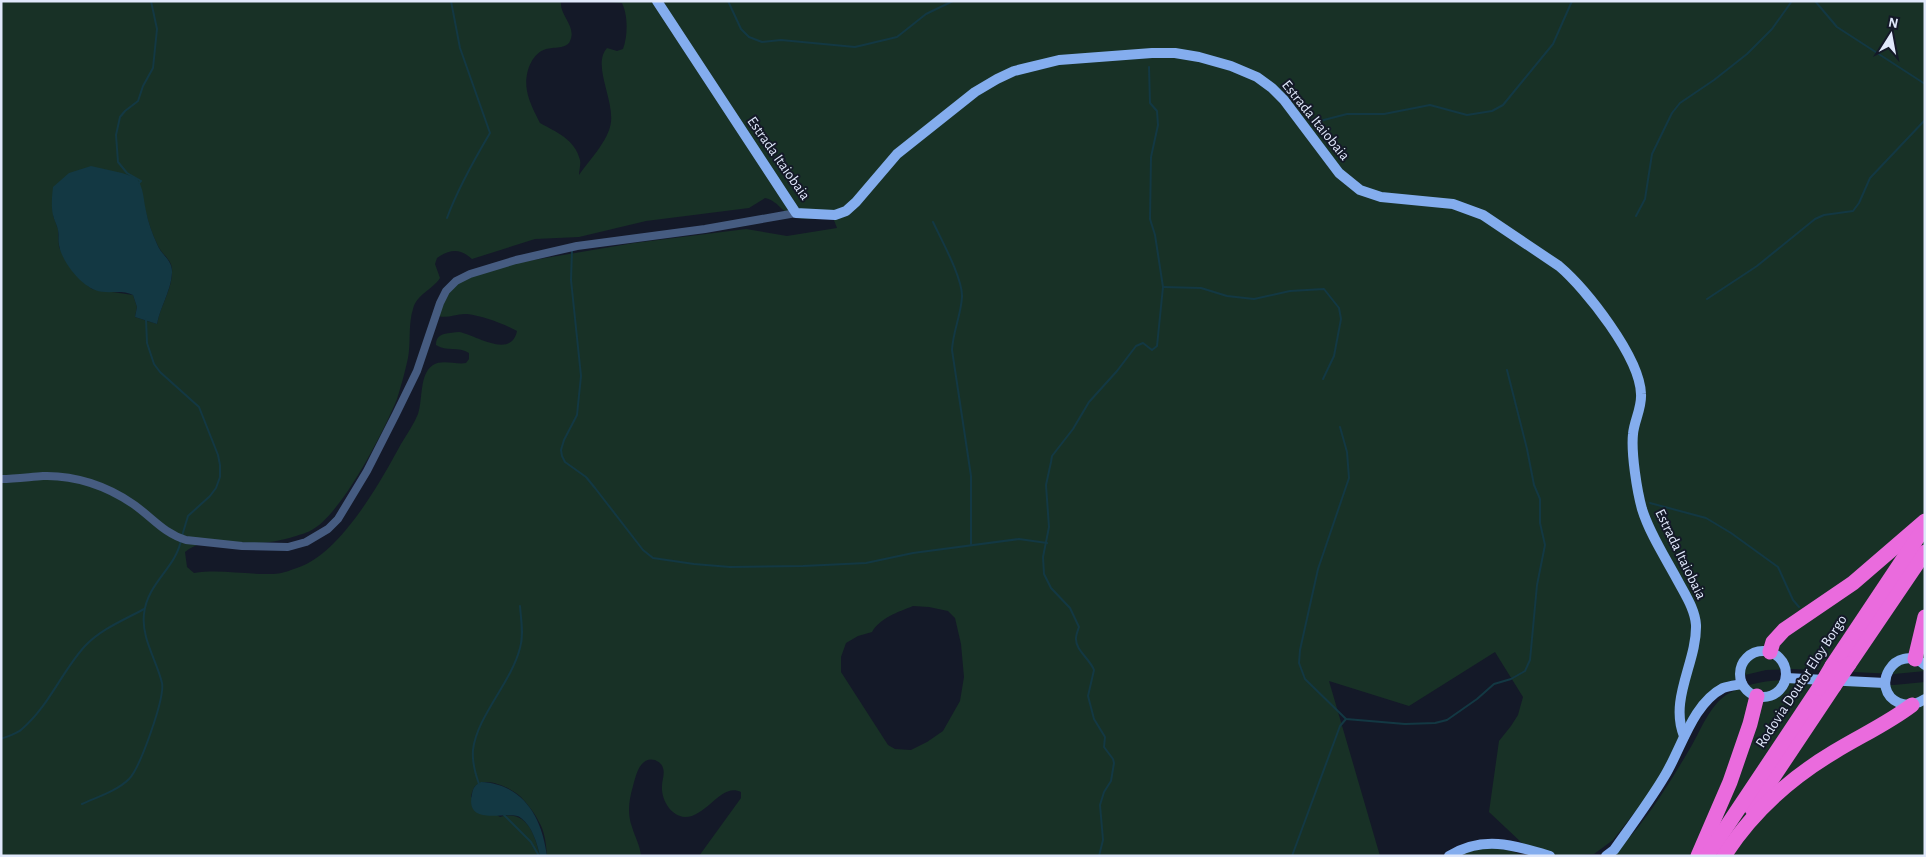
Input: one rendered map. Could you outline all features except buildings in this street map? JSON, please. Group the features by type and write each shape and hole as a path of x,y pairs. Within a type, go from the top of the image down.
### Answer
{"highway":[{"path":"1770,652 1773,642 1784,630 1853,584 1925,521"},
{"name":"Rodovia Doutor Eloy Borgo","path":"1707,856 1925,527"},
{"name":"Rodovia Doutor Eloy Borgo","path":"1722,856 1925,552"},
{"path":"1920,662 1925,617"},
{"path":"1698,856 1730,782 1750,724 1757,696"},
{"path":"1722,856 1757,812 1788,784 1818,762 1885,724 1918,702"}],"street":[{"name":"Estrada Itaiobaia","path":"657,1 796,213 835,215 846,211 897,154 976,92 1014,71 1059,60 1175,53 1199,57 1231,66 1257,77 1272,88 1284,100 1339,173 1360,190 1381,197 1453,204 1470,209 1483,215 1569,274 1586,294 1624,347 1633,362 1640,386 1640,404 1632,442 1642,507 1691,604 1694,615 1695,635 1680,704 1679,722 1684,736"},
{"path":"1,480 58,476 90,483 130,502 146,513 165,531 186,540 268,548 288,547 306,542 328,529 338,519 367,471 417,371 440,303 446,291 456,281 470,274 516,260 578,246 796,213"},
{"path":"1755,652 1770,652 1778,656 1784,664 1786,678 1783,687 1776,694 1767,697 1757,696 1748,692 1742,684 1740,670 1744,661 1755,652"},
{"path":"1918,702 1902,704 1894,700 1888,692 1885,683 1887,673 1892,665 1900,660 1920,662"},
{"path":"1786,678 1885,683"},
{"path":"1606,856 1614,850 1656,790 1673,763 1684,736 1702,708 1724,688 1742,684"},
{"path":"1449,856 1468,846 1490,843 1550,856"}],"green space":[{"path":"1,1 561,1 561,6 570,26 572,36 570,41 568,44 560,47 546,49 536,56 529,66 526,85 529,99 540,123 564,137 578,153 580,162 579,175 601,146 610,127 611,117 603,75 603,56 607,48 617,51 623,49 626,38 627,26 622,3 599,1 1925,1 1925,671 1894,674 1793,669 1766,670 1745,675 1719,687 1648,795 1613,840 1594,854 1559,856 1522,843 1489,812 1499,741 1518,715 1523,697 1495,652 1409,706 1329,681 1380,856 699,856 741,798 741,792 734,790 727,792 693,816 680,816 671,810 663,797 664,772 662,765 655,760 650,760 642,764 637,772 629,806 630,822 641,856 547,856 543,830 535,815 521,797 501,785 483,782 476,785 471,797 500,817 517,817 523,820 532,832 540,856 1,856","holes":["53,187 145,209 150,228 172,268 170,285 157,324 135,317 137,307 133,295 92,289 69,266 59,247 58,229 53,215","765,198 775,202 794,217 812,219 832,215 837,228 787,236 746,229 634,243 516,263 486,271 454,283 438,309 439,316 467,314 486,318 517,331 508,344 500,345 459,332 444,334 438,338 436,345 465,351 469,353 469,359 466,363 437,363 425,374 418,414 372,494 346,530 332,545 302,566 277,574 194,573 187,567 185,552 195,546 215,541 259,543 290,538 310,531 335,509 372,451 397,399 408,358 413,309 421,296 440,278 435,264 437,258 451,251 459,251 472,259 535,239 579,237 646,221 749,208","913,606 948,611 955,618 961,644 964,677 960,701 943,731 911,750 895,749 888,745 841,672 841,657 846,643 858,636 872,632 885,619"]},
{"path":"1793,680 1894,685 1925,682 1925,856 1610,856 1633,834 1655,805 1684,759 1706,718 1720,700 1734,691 1750,685"},
{"path":"1491,847 1525,856 1457,856 1464,852"}],"water":[{"path":"91,166 137,178 141,186 152,232 159,248 172,268 170,286 157,324 135,317 137,307 133,295 124,292 95,290 83,283 72,272 61,252 58,230 52,212 53,187 69,173"},
{"path":"481,782 496,784 509,789 528,806 541,829 547,856 540,856 531,830 521,818 508,815 481,815 475,811 471,805 472,792"}],"waterway":[{"path":"139,183 141,181 127,173 118,162 116,135 120,117 138,101 143,86 153,68 157,29 151,1"},
{"path":"447,218 461,185 490,133 460,48 451,1"},
{"path":"728,1 741,29 749,37 762,42 781,40 855,47 897,37 926,14 953,1"},
{"path":"1316,122 1347,114 1384,114 1430,105 1467,115 1492,111 1503,105 1553,44 1572,1"},
{"path":"1636,216 1645,199 1652,154 1672,113 1680,103 1714,80 1747,54 1772,29 1792,1"},
{"path":"1815,1 1837,27 1925,84"},
{"path":"1099,856 1103,840 1100,805 1104,792 1111,781 1114,763 1104,747 1105,737 1094,719 1088,696 1094,670 1076,642 1079,627 1070,608 1051,588 1044,574 1043,557 1049,527 1046,485 1052,456 1073,429 1089,402 1117,371 1136,346 1143,343 1152,350 1157,346 1163,287 1155,235 1150,219 1151,157 1158,125 1157,111 1150,103 1149,67"},
{"path":"1707,299 1757,266 1815,219 1824,215 1853,211 1859,203 1870,178 1925,120"},
{"path":"933,222 951,259 959,280 962,297 952,350 971,476 971,545"},
{"path":"572,250 571,280 581,376 577,415 564,440 561,450 562,456 565,462 586,477 643,550 653,558 730,567 803,566 866,563 913,553 1019,539 1047,543"},
{"path":"1163,287 1201,288 1227,296 1254,299 1290,291 1324,289 1339,308 1341,319 1334,356 1323,379"},
{"path":"146,319 147,343 154,364 160,372 199,407 218,455 220,465 220,477 216,488 188,516 182,536"},
{"path":"1340,427 1347,452 1349,478 1318,569 1300,650 1299,663 1305,679 1346,719 1405,724 1435,723 1447,720 1477,699 1494,684 1511,679 1525,671 1530,660 1537,585 1545,545 1540,523 1540,499 1534,485 1507,370"},
{"path":"1650,503 1706,518 1731,533 1778,567 1793,600 1799,607"},
{"path":"82,804 113,790 129,779 145,748 160,703 162,683 147,641 144,614 150,593 174,559 181,540"},
{"path":"479,784 475,772 473,750 476,737 487,712 516,661 522,633 520,606"},
{"path":"1,739 18,732 32,720 69,666 91,640 113,625 144,609"},
{"path":"1292,856 1340,726 1346,719"},
{"path":"504,815 531,842 539,856"}]}
